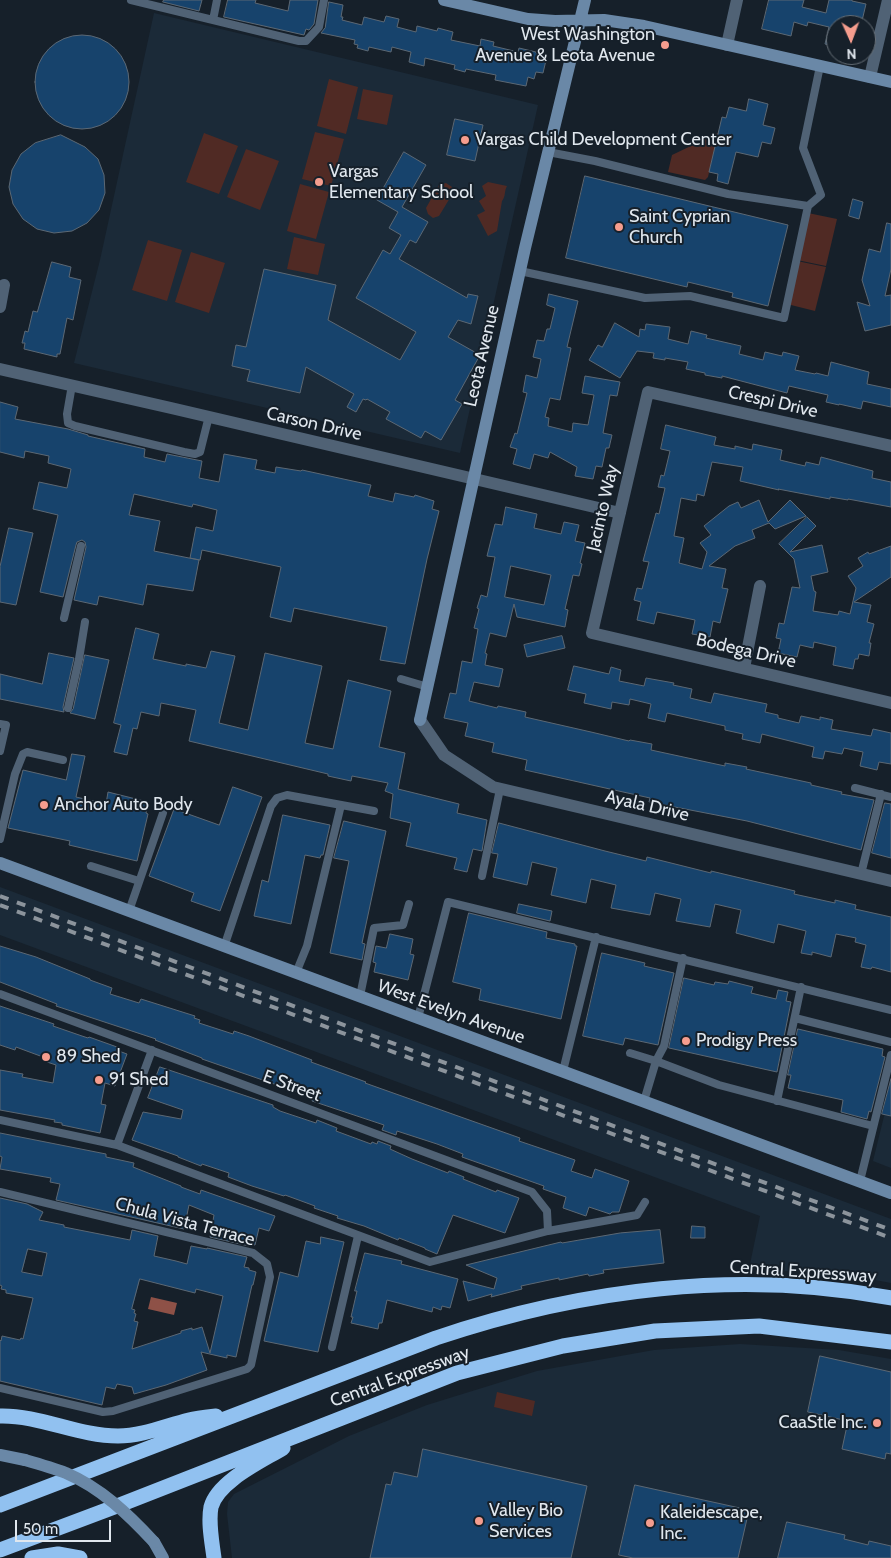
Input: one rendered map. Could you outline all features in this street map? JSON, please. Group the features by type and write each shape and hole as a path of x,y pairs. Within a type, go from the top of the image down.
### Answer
{"highway":[{"name":"Central Expressway","path":"0,1505 427,1342 476,1324 530,1310 583,1299 646,1290 694,1286 756,1285 846,1291 891,1298"},
{"name":"Central Expressway","path":"0,1550 457,1373 563,1346 655,1331 759,1326 891,1342"},
{"path":"0,1416 23,1418 117,1436 152,1431 191,1419 239,1414"},
{"path":"214,1558 211,1520 215,1498 237,1476 316,1429"},
{"path":"32,1558 58,1554 80,1558"}],"street":[{"path":"444,0 528,19 604,20 644,26 891,82"},
{"name":"Leota Avenue","path":"420,720 472,480 585,0"},
{"path":"728,45 736,0"},
{"path":"870,77 888,0"},
{"path":"0,307 4,285"},
{"name":"Carson Drive","path":"0,369 209,416 472,480 620,513"},
{"name":"Crespi Drive","path":"648,392 891,446"},
{"name":"Jacinto Way","path":"592,632 648,392"},
{"path":"744,668 760,586"},
{"name":"Bodega Drive","path":"592,632 890,700"},
{"name":"Ayala Drive","path":"420,720 444,754 493,787 891,881"},
{"name":"West Evelyn Avenue","path":"0,863 891,1193"},
{"path":"0,1455 26,1460 67,1474 87,1484 120,1507 154,1542 163,1558"}],"lane":[{"path":"131,0 299,41 306,41 319,27 324,0"},
{"path":"213,20 217,0"},
{"path":"520,271 645,298 690,296 784,318 808,206 821,195 803,148 820,66"},
{"path":"548,152 595,161 728,194 808,206"},
{"path":"72,385 67,414 68,422 75,426 184,452 195,454 200,452 209,416"},
{"path":"64,618 81,546"},
{"path":"68,708 85,622"},
{"path":"401,679 428,686"},
{"path":"0,724 6,725 0,751"},
{"path":"0,839 15,774 23,754 27,752 64,760"},
{"path":"855,788 891,797"},
{"path":"482,876 500,789"},
{"path":"861,874 880,794"},
{"path":"224,947 271,806 277,798 287,795 374,811"},
{"path":"296,973 307,946 341,805"},
{"path":"129,911 163,813"},
{"path":"91,866 139,880"},
{"path":"418,1018 448,902 891,1010"},
{"path":"360,996 374,928 403,925 409,904"},
{"path":"563,1072 596,937"},
{"path":"644,1102 656,1061 664,1046 683,958"},
{"path":"778,1101 801,987"},
{"name":"E Street","path":"0,994 532,1192 547,1210 548,1231"},
{"path":"795,1018 891,1042"},
{"path":"117,1145 152,1050"},
{"path":"630,1053 719,1085 873,1126"},
{"path":"860,1181 891,1054"},
{"path":"0,1120 117,1145 430,1262 548,1231 637,1215 645,1202"},
{"name":"Chula Vista Terrace","path":"0,1192 253,1252 267,1264 270,1277 251,1365 247,1369 113,1411 103,1412 0,1388"},
{"path":"332,1348 358,1236"}],"shaded area":[{"name":"Vargas Elementary School","path":"154,13 538,105 460,453 74,363 100,260"},
{"path":"329,79 358,87 346,134 317,126"},
{"path":"363,89 393,95 387,125 357,119"},
{"path":"315,132 344,139 331,186 302,179"},
{"path":"204,133 238,146 219,194 186,182"},
{"path":"718,133 708,177 705,180 668,172 672,155"},
{"path":"246,149 279,161 260,210 227,197"},
{"path":"488,182 507,186 502,201 497,231 488,236 477,215 485,211 479,201 486,196 482,186"},
{"path":"446,183 452,187 453,193 439,216 433,218 428,214 426,208 439,185"},
{"path":"300,184 329,192 316,239 287,231"},
{"path":"808,213 837,219 826,266 797,260"},
{"path":"294,237 325,244 318,275 287,269"},
{"path":"148,240 182,250 167,301 132,290"},
{"path":"191,252 225,263 209,313 175,302"},
{"path":"797,261 826,267 815,311 787,304"},
{"path":"0,887 891,1219 891,1283 844,1274 749,1269 760,1216 0,935"},
{"path":"891,1088 891,1168 873,1161"},
{"path":"151,1297 177,1303 174,1315 148,1309"},
{"path":"740,1344 839,1350 891,1359 891,1558 232,1558 227,1514 228,1502 234,1494 349,1436 427,1405 537,1371 654,1350"},
{"path":"497,1392 535,1401 532,1416 494,1407"}],"building":[{"path":"164,0 202,0 199,11 163,2"},
{"path":"228,0 256,0 255,3 288,11 290,0 318,0 314,24 309,30 306,29 304,35 224,17"},
{"path":"769,0 804,0 802,7 826,13 829,0 852,0 866,4 863,15 826,15 826,26 808,22 807,26 794,22 791,36 762,29"},
{"path":"329,2 343,5 342,20 362,25 364,17 384,22 386,16 399,19 397,27 416,32 417,26 437,31 438,28 453,32 451,40 480,46 481,39 494,42 493,46 518,52 519,48 536,52 547,56 543,73 536,72 534,79 528,77 526,86 495,80 496,75 466,69 465,72 454,69 455,65 425,58 424,66 409,62 411,52 392,47 391,52 369,47 368,51 357,48 358,45 354,44 355,40 321,33 325,28"},
{"path":"82,35 100,38 115,49 126,64 129,82 126,100 115,115 100,126 82,129 64,126 49,115 38,100 35,82 38,64 49,49 64,38"},
{"path":"749,99 768,104 763,125 775,128 771,144 762,142 758,157 736,152 728,184 717,181 718,174 709,172 722,117 726,118 729,107 746,111"},
{"name":"Vargas Child Development Center","path":"455,119 483,125 475,161 447,155"},
{"path":"61,135 85,147 98,159 104,175 105,193 99,210 87,223 72,231 54,233 37,229 23,219 13,204 9,187 12,170 21,154 35,143"},
{"path":"404,152 426,165 402,207 428,222 416,243 410,240 399,259 467,298 468,294 478,296 471,324 458,320 448,337 480,355 455,400 462,404 441,440 425,431 421,438 386,419 390,412 367,399 363,399 356,412 347,407 354,394 306,367 300,393 247,381 250,370 232,366 236,345 246,347 264,269 336,285 328,320 400,360 416,332 356,298 383,250 390,254 401,235 389,228 398,212 377,200"},
{"path":"585,176 788,225 768,306 732,297 733,293 688,282 687,287 566,258"},
{"path":"853,199 863,202 859,219 849,216"},
{"path":"887,223 891,224 891,269 885,296 891,295 891,325 865,331 857,302 870,306 862,280 869,249 880,252"},
{"path":"52,262 71,267 69,277 81,280 73,320 67,318 60,354 57,354 57,357 24,349 25,343 22,343 25,331 28,332 33,311 37,312"},
{"path":"549,294 578,301 567,347 571,348 560,400 550,398 545,417 549,418 548,426 572,432 573,423 588,425 594,395 582,393 585,376 620,382 617,396 610,395 603,433 612,435 609,448 606,448 602,467 596,466 593,479 575,476 577,467 550,452 548,458 534,454 530,469 513,464 517,449 510,447 515,433 517,434 527,393 523,392 526,375 537,378 541,359 533,357 537,340 544,341 547,329 550,329 555,308 547,305"},
{"path":"615,323 639,337 640,329 645,330 646,324 670,327 668,339 688,344 691,331 707,335 706,338 741,346 739,354 763,360 765,352 782,356 783,352 799,356 795,370 815,374 828,376 831,362 869,372 867,384 891,389 891,407 863,401 861,409 839,405 826,402 828,395 789,386 787,393 722,376 722,378 705,375 705,373 686,369 688,362 653,358 654,353 637,351 620,378 589,360 598,345 602,347"},
{"path":"0,402 18,407 15,419 68,429 88,436 145,449 144,457 165,462 167,454 202,461 199,478 219,482 224,454 257,460 255,469 275,473 276,467 302,470 371,485 368,496 393,502 395,493 414,497 415,495 434,501 432,509 439,511 405,664 380,660 387,627 294,608 291,622 270,617 281,567 202,550 200,560 190,558 196,527 213,531 217,510 193,504 192,507 134,494 129,515 160,521 154,551 199,560 193,591 147,584 143,605 99,596 97,605 74,600 86,547 85,542 82,540 77,542 76,545 63,597 40,592 58,515 33,509 39,482 67,488 71,469 48,463 49,456 25,451 24,458 0,452"},
{"path":"666,425 716,437 714,445 735,449 735,446 752,450 753,444 782,450 780,460 805,466 806,462 819,465 821,457 873,471 872,478 891,482 891,507 848,499 830,497 830,499 740,481 743,467 712,462 704,496 697,494 696,501 681,498 674,536 684,538 679,563 702,569 707,552 700,543 711,535 704,526 729,506 738,502 741,508 759,500 768,522 790,500 806,516 775,529 769,523 752,530 755,538 735,546 709,566 726,569 722,588 728,589 720,623 713,621 710,637 692,634 695,620 657,612 654,624 637,620 641,602 634,600 637,588 642,589 649,562 643,561 656,513 659,514 665,488 658,487 661,475 664,476 670,451 661,449"},
{"path":"506,507 537,514 534,528 561,534 564,522 579,525 575,541 585,543 580,563 582,564 579,576 573,575 565,609 568,610 565,627 517,617 514,604 506,637 490,633 485,653 487,654 485,665 503,669 499,687 474,682 469,701 497,708 498,706 526,712 525,717 629,741 652,744 651,750 725,766 725,763 747,767 746,769 811,783 811,785 842,792 841,794 874,800 861,850 747,821 649,802 650,798 525,770 527,760 492,752 494,743 465,736 468,723 444,718 450,693 456,694 462,661 472,663 478,629 474,628 479,609 477,608 481,595 487,597 495,557 487,556 495,524 502,525","holes":["511,566 551,575 544,605 505,597"]},
{"path":"807,517 816,526 790,552 822,545 828,572 811,576 814,591 816,592 813,611 838,615 839,611 850,614 856,588 848,576 863,566 858,558 868,552 869,554 891,546 891,577 854,602 871,605 867,622 874,624 869,643 871,643 869,656 859,654 858,659 855,659 853,669 833,665 836,647 814,642 813,648 800,645 797,657 778,653 781,639 776,638 779,623 784,624 792,587 800,588 794,559 779,544"},
{"path":"9,528 33,533 16,605 0,602 0,567"},
{"path":"136,628 159,634 153,659 206,668 211,651 235,656 219,723 248,730 265,653 322,666 305,743 333,749 348,680 391,691 379,747 405,753 398,789 459,804 457,813 487,820 482,851 473,849 467,872 454,869 457,858 406,846 411,823 390,818 393,794 385,791 388,783 352,776 351,781 189,741 196,710 161,703 159,716 141,712 137,729 133,728 127,755 114,752 121,725 114,723"},
{"path":"562,636 565,648 527,657 524,645"},
{"path":"49,653 74,658 63,707 64,712 0,699 0,674 42,684"},
{"path":"85,655 109,660 95,719 70,713 73,709"},
{"path":"574,666 609,674 611,667 621,670 619,681 644,686 646,678 674,683 673,685 692,689 690,698 711,703 714,693 767,704 765,712 778,715 778,718 799,723 801,716 820,720 820,717 833,720 831,729 871,736 873,729 891,733 891,764 879,762 877,770 860,766 863,752 844,748 842,754 825,751 823,759 812,757 814,747 762,734 760,743 742,739 743,734 725,730 725,726 667,713 665,722 648,718 651,704 630,699 629,705 612,702 611,709 584,703 586,694 568,690"},
{"path":"72,754 85,756 76,797 106,804 108,792 148,802 146,813 148,814 137,861 69,845 70,841 8,828 23,770 66,780"},
{"path":"233,787 262,797 220,911 191,901 194,893 149,876 174,809 219,825"},
{"path":"885,803 891,804 891,858 872,853"},
{"path":"283,815 330,825 323,855 320,858 305,855 291,924 254,916 262,880 268,882"},
{"path":"344,821 386,831 362,943 365,944 362,960 330,953 349,861 334,858"},
{"path":"499,823 646,861 647,857 795,891 794,894 835,903 835,900 856,905 855,909 891,917 891,972 872,967 871,969 861,967 866,945 855,942 856,938 836,934 831,957 812,952 812,955 801,953 806,931 778,924 774,943 736,933 741,910 715,904 710,927 676,921 681,899 655,893 650,915 611,908 616,885 591,879 586,903 551,895 557,868 532,862 527,885 493,877 498,854 492,853"},
{"path":"519,904 552,911 550,921 517,913"},
{"path":"469,913 547,932 546,938 577,946 561,1019 479,1000 481,989 453,982"},
{"path":"390,934 413,939 410,954 414,955 408,980 374,972 376,963 373,962 376,946 386,948"},
{"path":"0,946 36,957 112,988 110,994 139,1003 141,999 195,1016 194,1018 200,1020 199,1023 233,1034 234,1031 249,1036 365,1083 520,1138 519,1141 575,1160 571,1171 592,1178 595,1169 629,1181 619,1212 612,1212 610,1214 589,1207 586,1216 563,1208 566,1197 543,1189 544,1186 462,1157 463,1154 437,1144 397,1131 396,1135 382,1130 384,1125 312,1101 313,1098 306,1095 202,1059 156,1039 56,1006 57,1004 0,982"},
{"path":"602,953 645,963 644,966 674,973 658,1045 625,1038 623,1045 583,1036"},
{"path":"684,978 714,985 715,982 728,984 729,981 753,987 751,993 776,999 778,990 788,992 786,1001 791,1002 777,1072 669,1048"},
{"path":"0,1006 117,1047 116,1050 127,1054 115,1086 105,1083 101,1104 106,1105 100,1133 62,1125 62,1123 54,1122 55,1120 0,1110 0,1070 23,1074 22,1077 53,1083 56,1065 47,1062 48,1060 43,1057 16,1047 15,1050 0,1045"},
{"path":"798,1029 883,1049 882,1056 885,1057 871,1112 869,1111 867,1119 841,1112 843,1100 788,1088 791,1075 788,1075"},
{"path":"160,1067 273,1105 273,1107 280,1111 316,1123 317,1120 337,1128 336,1131 371,1144 372,1142 377,1144 378,1141 391,1146 390,1149 412,1159 448,1173 449,1171 464,1177 463,1179 496,1192 497,1190 519,1198 505,1233 453,1215 437,1254 399,1238 398,1240 364,1226 337,1218 338,1216 314,1208 315,1206 228,1177 229,1173 202,1164 201,1166 132,1140 143,1112 181,1119 183,1110 148,1098"},
{"path":"891,1079 891,1116 882,1114"},
{"path":"0,1133 106,1154 106,1157 134,1163 133,1167 200,1194 201,1190 275,1216 269,1231 259,1228 255,1245 250,1244 249,1246 210,1237 214,1215 189,1205 184,1229 56,1200 60,1184 50,1182 51,1178 0,1169 2,1157 0,1156"},
{"path":"0,1198 27,1204 43,1212 39,1220 64,1225 64,1227 130,1240 132,1230 158,1236 154,1256 187,1264 191,1246 207,1248 247,1257 244,1267 256,1272 236,1357 227,1355 227,1358 201,1352 207,1370 134,1394 132,1387 117,1384 115,1389 106,1387 102,1405 0,1381 0,1340 2,1336 23,1339 33,1298 6,1293 6,1290 1,1289 2,1286 0,1285","holes":["28,1249 47,1253 42,1276 22,1272","140,1279 195,1293 196,1289 223,1296 210,1353 202,1327 181,1331 181,1333 132,1349 138,1322 134,1321 136,1314 134,1313 135,1310 132,1309"]},
{"path":"692,1226 705,1227 705,1238 691,1238"},
{"path":"660,1230 664,1263 603,1270 604,1273 589,1276 588,1274 559,1280 559,1278 521,1286 522,1289 491,1297 492,1294 468,1301 463,1281 494,1289 497,1278 466,1265 561,1242 620,1233"},
{"path":"321,1237 344,1242 318,1352 264,1341 280,1272 298,1277 306,1241 320,1244"},
{"path":"365,1253 402,1261 401,1264 458,1279 450,1308 442,1306 441,1310 433,1307 432,1312 387,1300 382,1323 379,1323 378,1329 351,1323 357,1291 355,1291"},
{"path":"820,1356 891,1372 891,1454 886,1453 885,1459 842,1449 848,1421 808,1412"},
{"name":"Valley Bio Services","path":"423,1449 587,1486 571,1558 370,1558 386,1484 391,1485 394,1472 417,1477"},
{"path":"635,1485 749,1510 738,1558 633,1558 619,1555"},
{"path":"787,1522 845,1535 844,1539 868,1545 869,1541 891,1546 891,1558 778,1558"}],"railway":[{"path":"0,896 891,1230"},
{"path":"0,905 891,1238"}],"place":[{"name":"West Washington Avenue & Leota Avenue","path":"665,45"},
{"name":"Vargas Child Development Center","path":"465,140"},
{"name":"Vargas Elementary School","path":"319,182"},
{"name":"Saint Cyprian Church","path":"619,227"},
{"name":"Anchor Auto Body","path":"44,805"},
{"name":"Prodigy Press","path":"686,1041"},
{"name":"89 Shed","path":"46,1057"},
{"name":"91 Shed","path":"99,1080"},
{"name":"CaaStle Inc.","path":"877,1423"},
{"name":"Valley Bio Services","path":"479,1521"},
{"name":"Kaleidescape, Inc.","path":"650,1523"}]}
